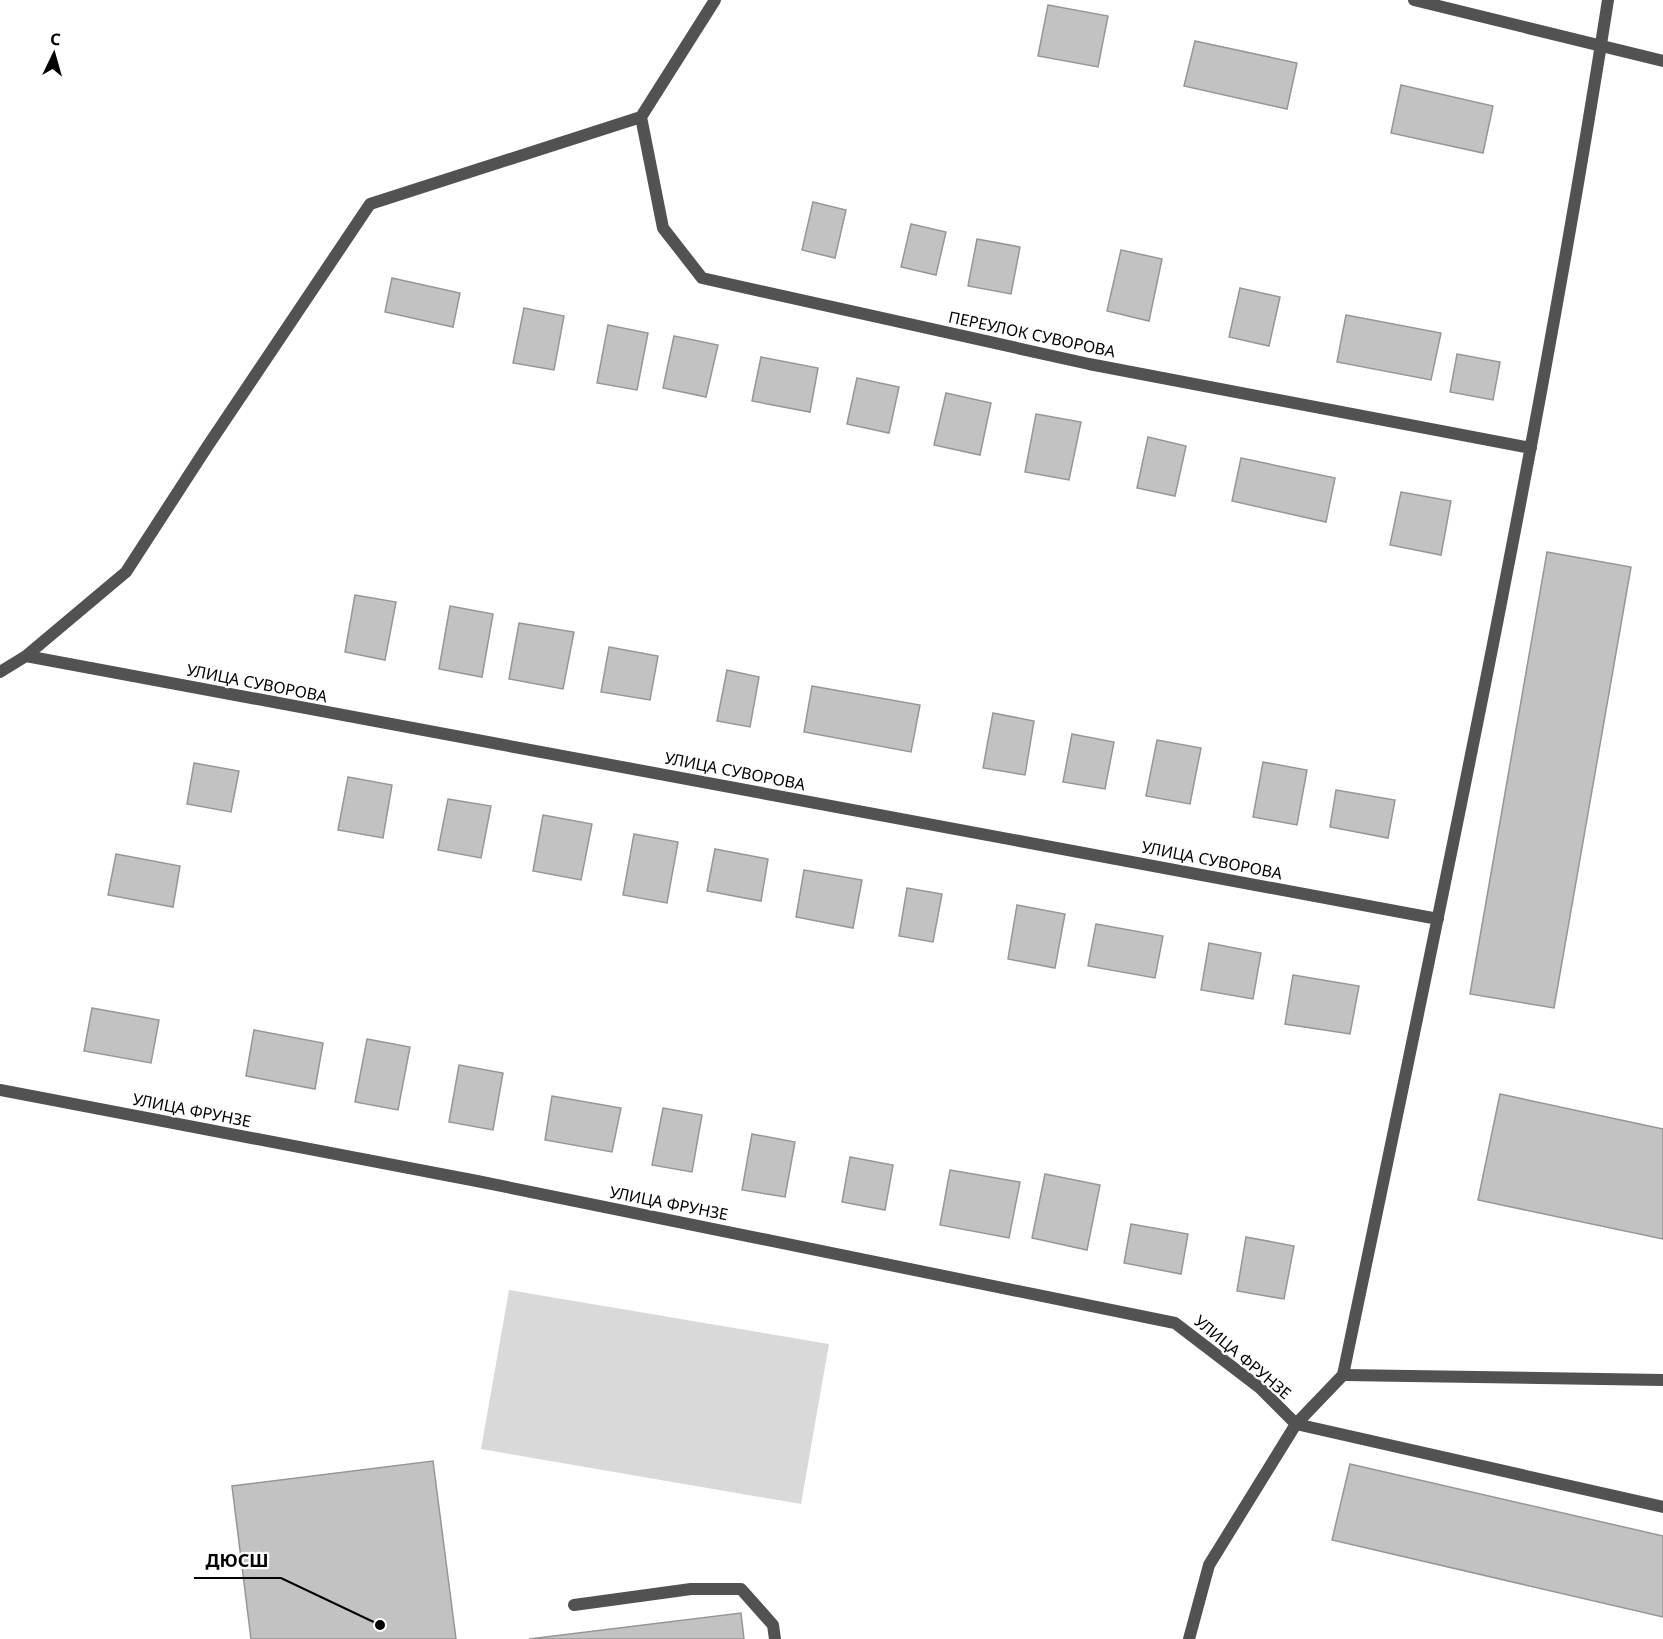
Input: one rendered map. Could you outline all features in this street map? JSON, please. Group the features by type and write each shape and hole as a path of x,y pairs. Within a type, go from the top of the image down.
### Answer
{"street":[{"path":"0,672 26,657 126,572 370,204 641,117 715,0"},
{"path":"1414,0 1663,61"},
{"path":"1189,1639 1209,1565 1296,1424 1343,1375 1438,919 1531,448 1608,0"},
{"name":"ПЕРЕУЛОК СУВОРОВА","path":"641,117 663,228 702,278 1089,364 1531,448"},
{"name":"УЛИЦА СУВОРОВА","path":"26,657 1438,919"},
{"name":"УЛИЦА ФРУНЗЕ","path":"0,1090 500,1186 1175,1323 1260,1388 1296,1424"},
{"path":"1343,1375 1663,1380"},
{"path":"1296,1424 1663,1507"},
{"path":"574,1605 691,1588 741,1589 773,1625 775,1639"}],"shaded area":[{"path":"509,1290 829,1344 801,1504 481,1449"}],"building":[{"path":"1048,5 1108,16 1098,67 1038,56"},
{"path":"1195,41 1297,63 1287,109 1184,86"},
{"path":"1401,85 1493,106 1483,153 1391,133"},
{"path":"813,202 846,210 835,258 802,250"},
{"path":"911,224 946,232 936,275 901,267"},
{"path":"977,239 1020,247 1011,294 968,286"},
{"path":"1121,250 1162,259 1149,321 1107,311"},
{"path":"392,278 460,293 453,327 385,312"},
{"path":"1240,288 1280,297 1269,346 1229,337"},
{"path":"524,308 564,316 554,370 513,363"},
{"path":"1346,315 1441,333 1431,380 1337,362"},
{"path":"608,325 648,333 637,390 597,383"},
{"path":"674,336 718,345 706,397 663,388"},
{"path":"1457,354 1500,362 1493,400 1450,392"},
{"path":"761,357 818,368 810,412 752,401"},
{"path":"857,378 899,387 889,433 847,424"},
{"path":"946,393 991,403 980,455 934,445"},
{"path":"1036,414 1081,422 1069,480 1025,472"},
{"path":"1148,437 1186,446 1175,496 1137,488"},
{"path":"1241,458 1335,478 1326,522 1232,501"},
{"path":"1401,492 1451,501 1441,555 1390,545"},
{"path":"1547,552 1631,567 1554,1008 1470,994"},
{"path":"355,595 396,602 385,660 345,652"},
{"path":"450,606 493,614 482,677 439,669"},
{"path":"519,623 574,632 563,689 509,679"},
{"path":"609,647 658,656 650,700 601,692"},
{"path":"727,670 759,677 750,727 717,721"},
{"path":"812,686 920,705 911,752 804,732"},
{"path":"993,713 1034,721 1025,775 983,768"},
{"path":"1072,734 1114,742 1105,789 1063,782"},
{"path":"1157,740 1201,748 1190,804 1146,796"},
{"path":"1263,762 1307,770 1297,825 1253,817"},
{"path":"194,763 239,771 231,812 187,804"},
{"path":"348,777 392,785 383,838 338,830"},
{"path":"1336,790 1395,800 1388,838 1330,827"},
{"path":"448,799 491,806 481,858 438,850"},
{"path":"543,815 592,824 581,880 533,871"},
{"path":"634,834 678,842 667,903 623,895"},
{"path":"715,849 768,859 761,901 707,891"},
{"path":"116,854 180,866 173,907 108,895"},
{"path":"804,870 862,880 853,928 796,917"},
{"path":"907,888 942,894 933,942 899,936"},
{"path":"1017,905 1065,914 1055,968 1008,959"},
{"path":"1096,924 1163,936 1155,978 1088,966"},
{"path":"1209,943 1261,953 1253,999 1201,990"},
{"path":"1293,975 1359,986 1350,1034 1285,1024"},
{"path":"92,1008 159,1020 151,1063 84,1051"},
{"path":"254,1030 323,1043 315,1089 246,1076"},
{"path":"367,1039 410,1047 398,1110 355,1102"},
{"path":"459,1065 503,1073 493,1130 449,1122"},
{"path":"1500,1094 1663,1129 1663,1239 1478,1200"},
{"path":"552,1096 621,1108 612,1152 545,1140"},
{"path":"663,1108 702,1115 692,1172 652,1165"},
{"path":"752,1134 795,1142 785,1197 742,1190"},
{"path":"850,1157 893,1165 885,1210 842,1202"},
{"path":"950,1170 1020,1182 1009,1238 940,1225"},
{"path":"1045,1174 1100,1185 1087,1250 1032,1238"},
{"path":"1131,1224 1188,1234 1181,1274 1124,1263"},
{"path":"1246,1237 1294,1246 1284,1299 1237,1291"},
{"path":"433,1461 456,1639 251,1639 232,1486"},
{"path":"1350,1464 1663,1536 1663,1617 1332,1540"},
{"path":"741,1613 744,1639 529,1639"}],"place":[{"name":"ДЮСШ","path":"380,1625"}]}
